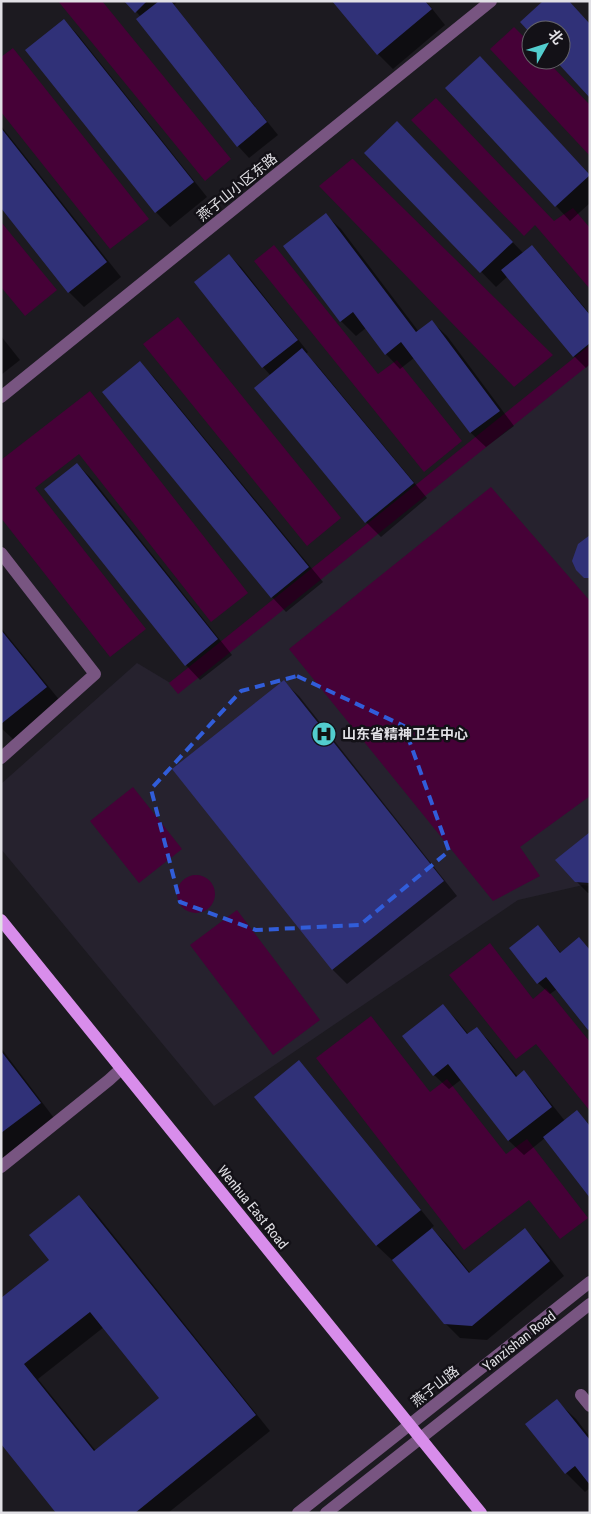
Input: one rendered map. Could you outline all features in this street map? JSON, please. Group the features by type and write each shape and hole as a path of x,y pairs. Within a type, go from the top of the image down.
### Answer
{"main road":[{"name":"Wenhua East Road","path":"1,920 481,1513"}],"street":[{"name":"燕子山小区东路","path":"1,397 492,1"},
{"path":"1,553 95,674 1,758"},
{"path":"1,1167 109,1080 121,1068"},
{"name":"燕子山路","path":"298,1513 590,1282"},
{"name":"Yanzishan Road","path":"326,1513 590,1304"},
{"path":"581,1396 590,1406"}],"highlighted area":[{"path":"297,676 404,726 449,851 360,925 256,930 180,902 151,789 241,691"}],"shaded area":[{"path":"58,1 102,1 231,159 205,181"},
{"path":"514,27 521,34 521,70 556,70 590,105 590,156 490,49"},
{"path":"13,48 149,219 110,249 1,112 1,57"},
{"path":"436,98 554,221 573,208 590,228 590,289 535,225 524,236 411,120"},
{"path":"352,159 553,355 514,387 319,186"},
{"path":"1,222 57,290 25,316 1,287"},
{"path":"274,245 378,374 397,360 462,441 424,472 254,261"},
{"path":"178,317 341,518 307,546 143,344"},
{"path":"590,345 590,364 178,694 169,683"},
{"name":"山东省精神卫生中心","path":"590,353 590,886 583,885 518,900 214,1106 1,849 1,784 137,663 172,684"},
{"path":"90,391 248,593 211,622 79,454 35,488 146,629 110,657 1,518 1,460"},
{"path":"491,487 590,601 590,796 520,847 540,876 493,901 289,649"},
{"path":"133,787 182,849 139,883 90,821"},
{"path":"196,875 203,876 209,881 214,887 214,901 209,907 203,912 196,913 189,912 183,907 178,901 177,894 178,887 183,881 189,876"},
{"path":"237,910 320,1020 273,1055 190,945"},
{"path":"490,943 533,999 546,988 590,1042 590,1111 536,1044 516,1059 449,975"},
{"path":"371,1016 430,1092 447,1079 506,1154 527,1139 588,1218 560,1239 529,1200 464,1250 316,1058"}],"building":[{"path":"124,1 147,1 135,13"},
{"path":"159,1 171,1 267,122 237,147 136,19"},
{"path":"332,1 425,1 432,9 377,55"},
{"path":"543,1 569,1 590,24 590,98 564,70 571,70 571,20 522,20"},
{"path":"64,19 194,182 155,213 25,50"},
{"path":"480,56 590,175 555,207 445,88"},
{"path":"397,121 513,242 480,273 364,153"},
{"path":"1,128 107,262 68,293 1,208"},
{"path":"326,213 416,332 432,320 500,411 470,433 401,342 385,355 353,312 340,322 283,246"},
{"path":"532,245 590,315 590,343 573,357 501,270"},
{"path":"229,254 298,340 262,368 194,282"},
{"path":"302,348 414,483 365,523 254,388"},
{"path":"140,361 309,567 271,598 102,392"},
{"path":"77,463 218,639 185,666 44,489"},
{"path":"590,535 590,578 584,578 576,570 572,561 578,544"},
{"path":"1,630 47,687 1,724"},
{"path":"284,680 444,881 332,970 172,769"},
{"path":"590,832 590,883 575,882 555,860"},
{"path":"538,925 560,953 579,937 590,950 590,1029 588,1030 546,977 537,984 509,948"},
{"path":"443,1004 467,1034 477,1027 516,1077 524,1070 552,1107 508,1141 448,1064 433,1076 402,1036"},
{"path":"1,1051 41,1103 1,1133"},
{"path":"299,1060 421,1210 376,1246 254,1097"},
{"path":"577,1110 590,1126 590,1198 543,1137"},
{"path":"79,1195 256,1415 135,1513 56,1513 1,1444 1,1298 49,1260 29,1235","holes":["90,1312 159,1398 94,1451 24,1364"]},
{"path":"432,1228 469,1273 525,1228 550,1261 472,1326 444,1324 392,1260"},
{"path":"557,1399 590,1440 590,1485 575,1466 565,1474 525,1424"}],"place":[{"name":"山东省精神卫生中心","path":"324,734"}]}
